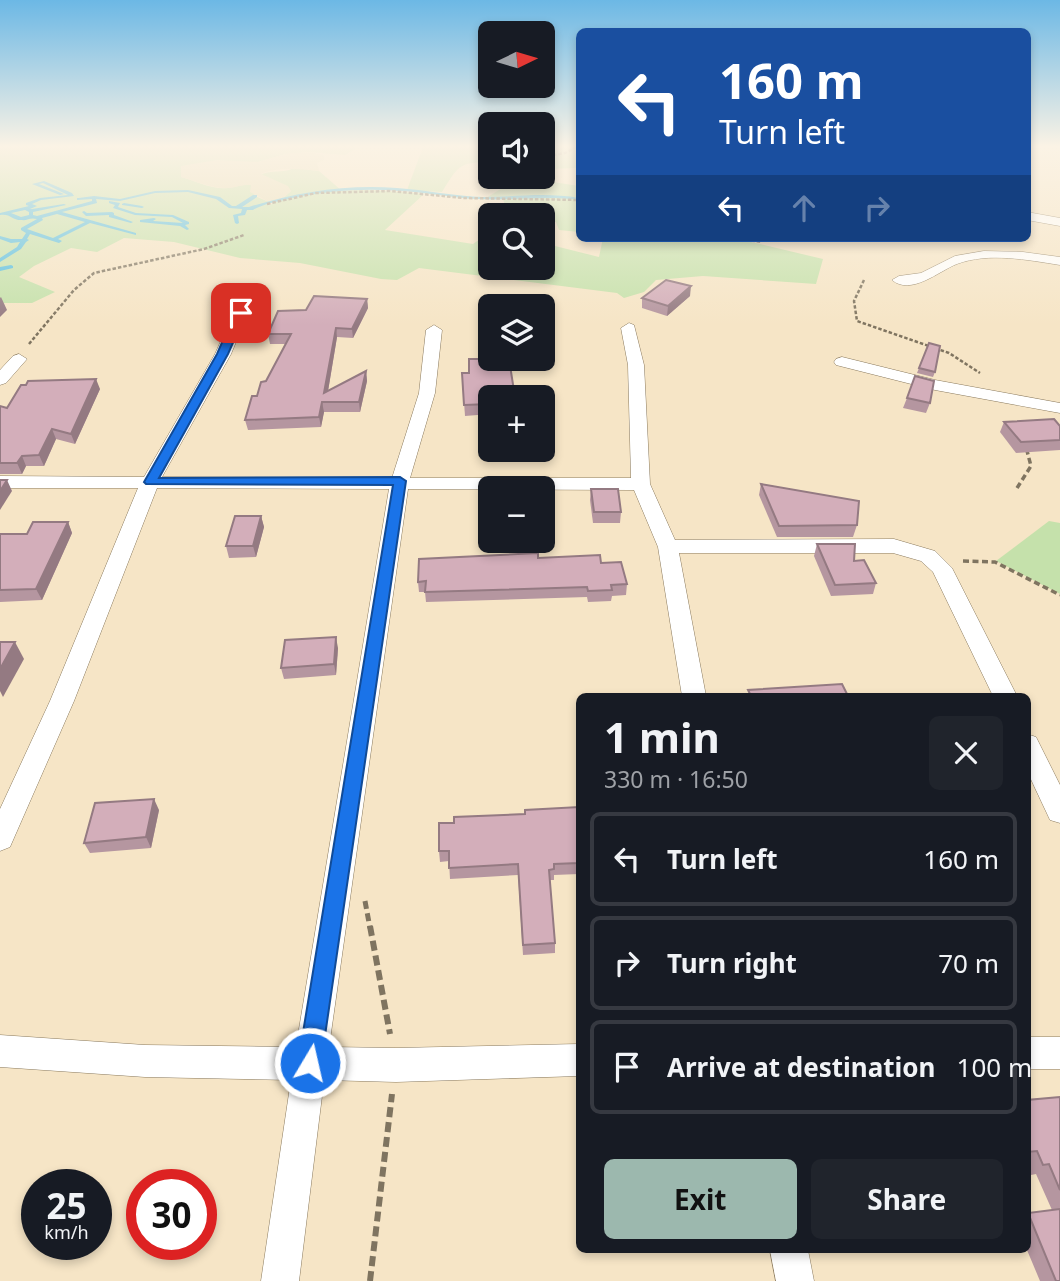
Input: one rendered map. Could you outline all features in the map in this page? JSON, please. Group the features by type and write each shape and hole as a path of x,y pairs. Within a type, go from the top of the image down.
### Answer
{"street":[{"path":"1031,217 1060,222"},
{"path":"899,280 916,281 938,271 945,263 963,258 1013,256 1060,261"},
{"path":"0,839 62,701 150,482 223,354 250,292"},
{"path":"629,328 636,365 641,484 668,547 693,693"},
{"path":"279,1281 400,481 427,393 434,330"},
{"path":"0,380 19,359"},
{"path":"842,362 935,385 1060,408"},
{"path":"0,482 400,481 641,484"},
{"path":"668,547 894,546 928,556 942,568 1004,693"},
{"path":"1031,752 1060,812"},
{"path":"0,1051 145,1061 396,1065 576,1060"},
{"path":"1031,1053 1060,1053"},
{"path":"790,1253 795,1281"}],"path":[{"path":"19,359 39,329 60,309 74,290 94,273 204,249 244,235"},
{"path":"864,280 854,301 858,321 949,353 987,378 1000,396"},
{"path":"1017,488 1031,466 1023,440"},
{"path":"928,556 946,560 995,562 1060,595"},
{"path":"364,894 396,1065 370,1281"}],"green space":[{"path":"0,206 411,206 385,230 473,244 478,240 478,275 419,268 397,280 300,263 240,258 174,242 124,238 97,252 71,248 34,266 19,277 55,292 32,303 0,303"},
{"path":"555,206 576,206 576,232 559,230"},
{"path":"602,242 751,242 823,259 816,284 703,276 656,280 644,292 624,298 617,293 514,280 555,280 555,246 599,257"},
{"path":"1049,521 1060,523 1060,594 996,561"}],"building":[{"path":"666,280 691,286 668,306 642,298"},
{"path":"314,296 367,299 352,329 336,328 324,393 366,371 359,402 322,402 319,417 245,420 252,396 257,396 261,382 266,381 291,334 268,334 278,311 306,310"},
{"path":"929,343 940,346 935,372 919,368"},
{"path":"469,359 478,359 478,371 511,371 513,385 478,385 478,404 464,405 462,373 469,373"},
{"path":"915,376 934,381 930,403 907,398"},
{"path":"96,379 71,434 52,429 39,455 22,456 17,463 0,463 0,406 7,408 21,385 26,385 28,381"},
{"path":"1054,419 1060,426 1060,440 1021,442 1004,422"},
{"path":"0,480 7,480 0,491"},
{"path":"761,484 859,501 857,525 779,526"},
{"path":"591,489 618,489 621,512 594,512"},
{"path":"235,516 261,516 253,546 226,546"},
{"path":"33,522 68,522 36,589 0,590 0,534 27,534"},
{"path":"817,544 855,544 854,561 864,560 876,583 835,585"},
{"path":"538,553 538,558 600,555 601,563 621,562 627,584 611,585 612,590 588,591 587,587 425,592 426,581 418,582 419,559"},
{"path":"336,637 334,664 281,668 285,640"},
{"path":"0,642 15,642 0,669"},
{"path":"842,684 846,693 750,693 748,690"},
{"path":"154,799 146,837 84,843 95,803"},
{"path":"576,807 576,863 554,864 554,869 549,870 555,943 523,945 518,864 449,868 449,851 439,851 439,823 454,823 454,817 525,814 525,810"},
{"path":"1060,1097 1060,1190 1049,1164 1043,1165 1037,1151 1031,1152 1031,1100"},
{"path":"1060,1209 1060,1281 1056,1281 1031,1220 1031,1213"}],"waterway":[{"path":"26,208 34,206"},
{"path":"31,211 60,206"},
{"path":"57,212 81,206"},
{"path":"116,206 135,214 173,216 187,223 181,225"},
{"path":"135,206 142,207"},
{"path":"229,206 237,208"},
{"path":"249,209 259,206"},
{"path":"0,214 26,208"},
{"path":"26,208 31,211"},
{"path":"237,208 245,208"},
{"path":"237,223 235,215 243,214 245,208"},
{"path":"245,208 249,209"},
{"path":"31,211 31,216"},
{"path":"37,218 57,212"},
{"path":"57,212 89,221"},
{"path":"84,212 86,215 112,213 111,216 131,222"},
{"path":"7,213 21,219 31,216"},
{"path":"31,216 37,218"},
{"path":"29,232 23,229 41,219 37,218"},
{"path":"154,219 142,221 181,225"},
{"path":"54,239 89,221"},
{"path":"89,221 134,234"},
{"path":"181,225 187,229"},
{"path":"24,240 29,232"},
{"path":"29,232 59,241"},
{"path":"0,237 11,241 24,240"},
{"path":"0,260 19,248 24,240"},
{"path":"0,269 11,267"}],"route":[{"path":"241,313 223,354 150,482 400,481 310,1063"}]}
